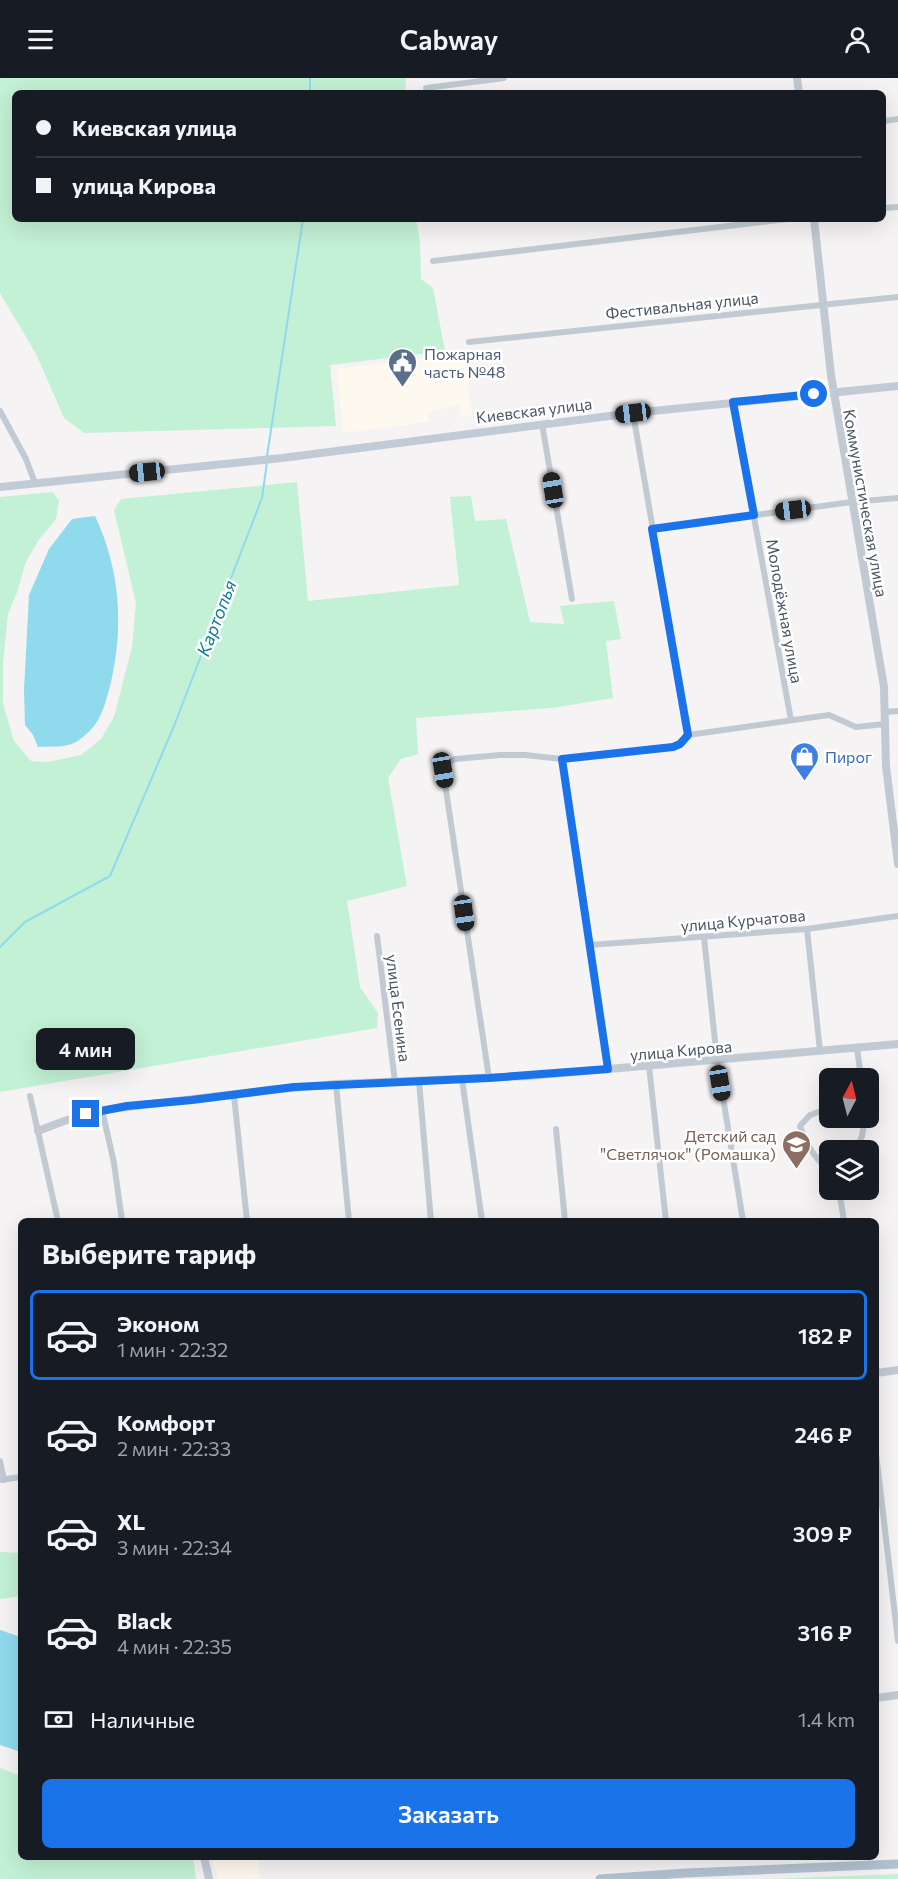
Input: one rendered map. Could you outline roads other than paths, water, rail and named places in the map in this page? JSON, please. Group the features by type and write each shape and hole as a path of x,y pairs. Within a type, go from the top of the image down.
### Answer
{"main road":[{"name":"Киевская улица","path":"35,483 282,458 633,413 898,386"},
{"path":"0,487 35,483"},
{"path":"879,1373 898,1370"},
{"path":"205,1861 209,1879"},
{"path":"600,1879 898,1864"}],"street":[{"path":"426,88 504,78"},
{"path":"433,261 763,222"},
{"name":"Коммунистическая улица","path":"814,222 834,392 880,665 885,712 886,766 896,826 898,864"},
{"name":"Фестивальная улица","path":"469,342 898,297"},
{"name":"Молодёжная улица","path":"733,402 791,720"},
{"path":"0,411 26,459 35,483"},
{"path":"633,413 688,735"},
{"path":"542,424 572,599"},
{"path":"652,529 898,498"},
{"path":"885,712 898,711"},
{"path":"489,1078 444,765 455,759 525,755 562,759 673,747 680,744 688,735 832,715 856,727 885,724"},
{"path":"562,759 608,1069"},
{"name":"улица Курчатова","path":"589,945 807,929 898,916"},
{"path":"807,929 820,1052"},
{"name":"улица Есенина","path":"376,936 395,1082"},
{"path":"704,937 717,1060 743,1218"},
{"name":"улица Кирова","path":"38,1131 102,1110 336,1084 489,1078 898,1044"},
{"path":"857,1048 860,1068"},
{"path":"649,1066 666,1218"},
{"path":"462,1079 482,1218"},
{"path":"419,1081 431,1218"},
{"path":"336,1084 349,1218"},
{"path":"234,1095 247,1218"},
{"path":"30,1096 57,1218"},
{"path":"102,1110 114,1163 122,1218"},
{"path":"819,1112 810,1115 800,1126 805,1143 819,1162"},
{"path":"556,1129 565,1218"},
{"path":"841,1200 844,1218"},
{"path":"0,1461 2,1480 18,1477"},
{"path":"879,1479 898,1641"},
{"path":"879,1698 898,1695"}],"water":[{"path":"95,516 110,556 117,598 118,640 111,682 100,717 90,731 66,746 38,747 33,735 25,725 24,690 29,595 49,549 72,519"},
{"path":"0,1630 18,1636 18,1751 0,1745"}],"waterway":[{"name":"Картопья","path":"310,78 310,90"},
{"name":"Картопья","path":"267,456 303,222"},
{"name":"Картопья","path":"0,947 25,922 110,876 174,726 262,498 267,462"}],"place":[{"name":"Пожарная часть №48","path":"403,388"},
{"name":"Пирог","path":"804,782"},
{"name":"Детский сад \"Светлячок\" (Ромашка)","path":"797,1170"}]}
